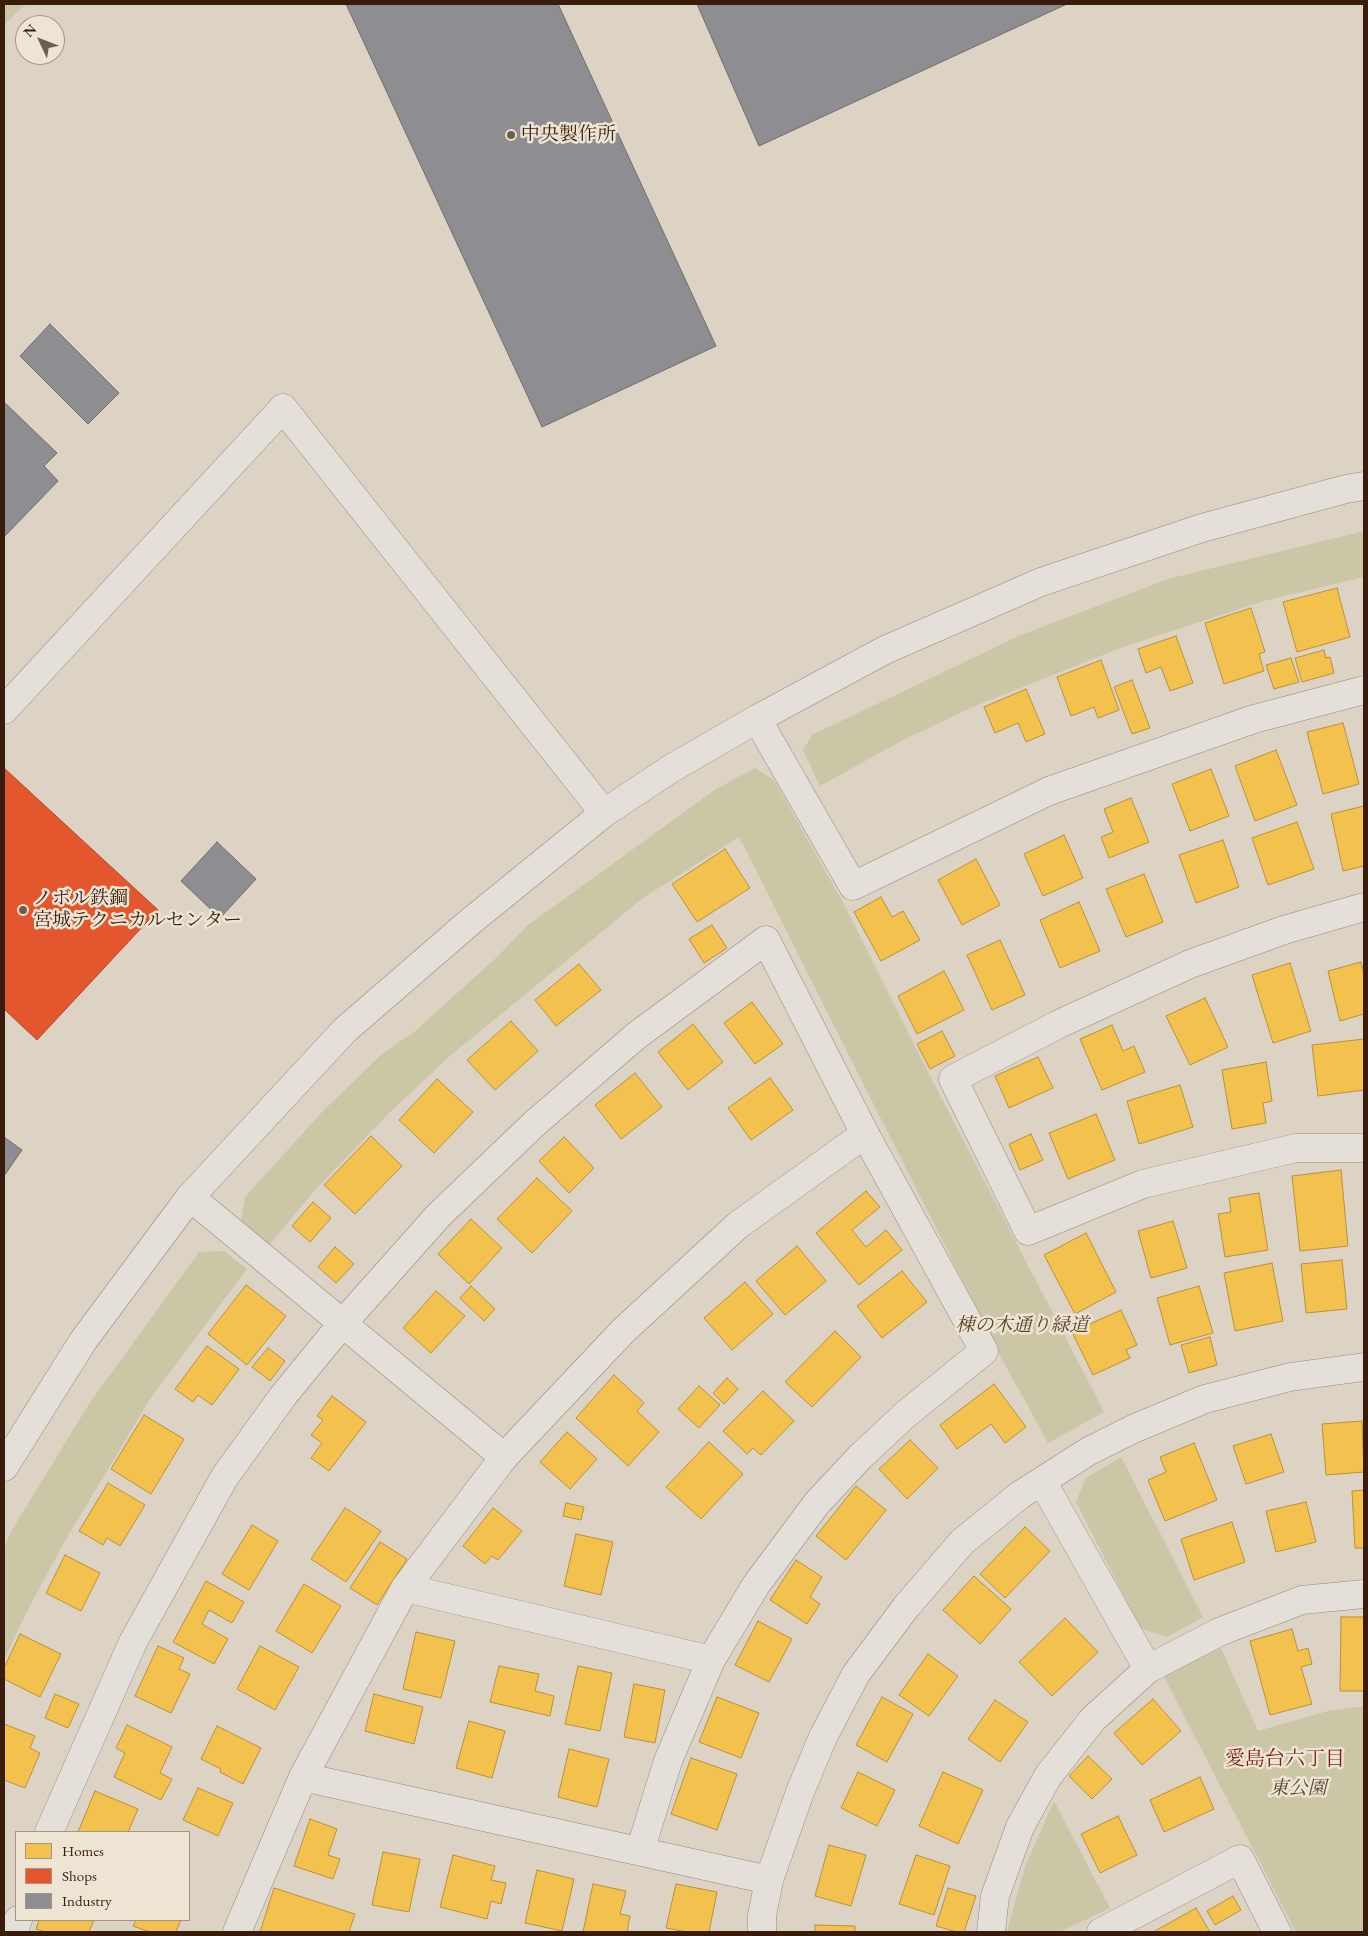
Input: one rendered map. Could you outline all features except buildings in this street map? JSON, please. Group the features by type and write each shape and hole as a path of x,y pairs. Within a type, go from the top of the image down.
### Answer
{"street":[{"path":"4,710 283,408 604,813"},
{"path":"4,1467 83,1340 190,1197 345,1030 470,921 604,813 672,768 757,719 885,650 1041,582 1202,528 1364,486"},
{"path":"757,719 853,886 1049,791 1254,719 1364,690"},
{"path":"1364,907 1284,930 1190,964 1059,1024 953,1079 1028,1231 1142,1184 1296,1148 1364,1148"},
{"path":"48,1831 133,1642 224,1478 283,1396 342,1324 439,1214 534,1124 636,1036 766,940 865,1134 984,1351 906,1414 860,1458 817,1503 756,1586 711,1660 668,1761 640,1851"},
{"path":"237,1932 303,1776 405,1588 504,1457 623,1331 738,1225 865,1134"},
{"path":"190,1197 504,1457"},
{"path":"762,1932 762,1916 769,1880 800,1792 823,1737 856,1674 906,1607 962,1542 1020,1495 1090,1451 1133,1430 1205,1399 1290,1376 1364,1367"},
{"path":"1042,1481 1148,1668"},
{"path":"405,1588 711,1660"},
{"path":"991,1932 995,1896 1020,1827 1048,1776 1093,1719 1148,1668 1219,1632 1302,1600 1364,1594"},
{"path":"303,1776 769,1880"},
{"path":"1100,1932 1240,1859 1277,1932"}],"green space":[{"path":"4,4 26,4 4,25"},
{"path":"1364,531 1364,577 1264,601 1123,647 975,706 903,740 820,786 803,750 812,735 1021,635 1168,579"},
{"name":"棟の木通り緑道","path":"755,768 774,780 845,906 929,1074 1104,1412 1048,1443 1002,1359 739,837 643,898 450,1056 387,1115 316,1189 269,1245 241,1220 245,1197 323,1111 381,1055 414,1032 496,958 527,926 716,789"},
{"path":"224,1251 247,1269 150,1399 62,1546 25,1615 4,1660 4,1548 12,1530 89,1404 199,1252"},
{"path":"1121,1457 1203,1617 1167,1637 1140,1628 1076,1502 1086,1478"},
{"name":"東公園","path":"1221,1648 1258,1731 1328,1711 1364,1706 1364,1932 1296,1932 1163,1675"},
{"path":"1054,1801 1110,1908 1060,1932 1007,1931 1025,1867"}],"place":[{"name":"中央製作所","path":"511,135"},
{"name":"ノボル鉄鋼 宮城テクニカルセンター","path":"23,910"}],"district":[{"name":"愛島台六丁目","path":"1285,1760"}]}
